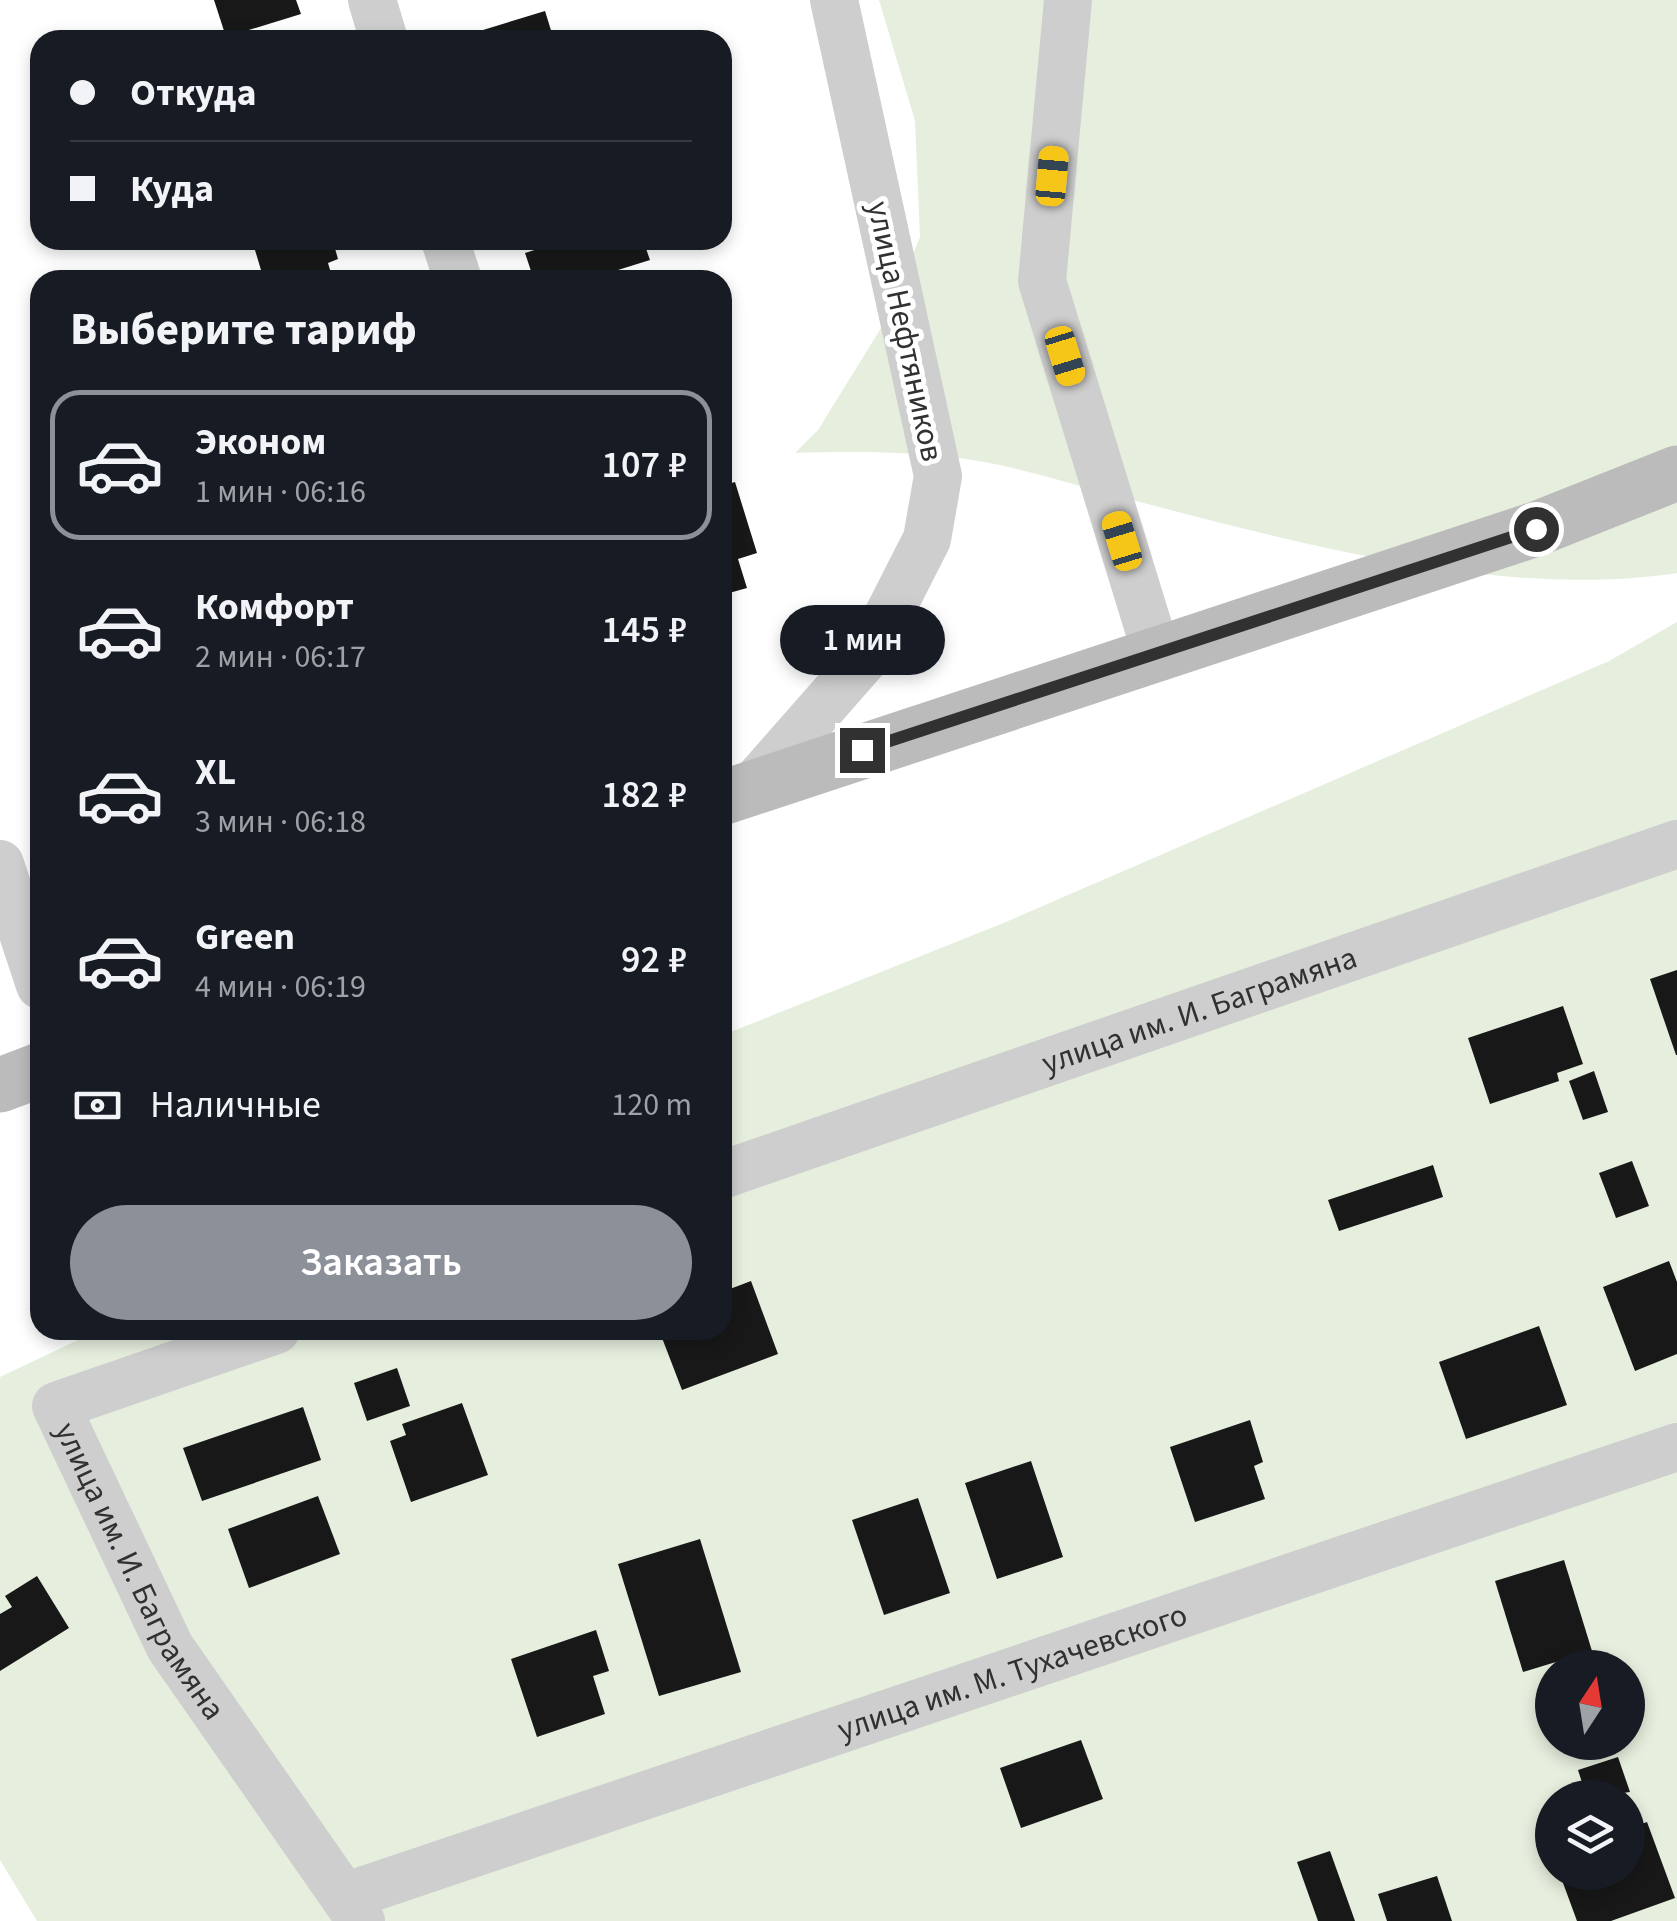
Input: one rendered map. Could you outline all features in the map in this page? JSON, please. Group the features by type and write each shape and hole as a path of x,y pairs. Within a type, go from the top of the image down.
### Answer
{"street":[{"path":"372,0 381,30"},
{"name":"улица Нефтяников","path":"737,793 868,655 926,539 938,476 834,0"},
{"path":"1068,0 1042,282 1156,652"},
{"path":"737,793 1536,529 1677,473"},
{"name":"улица им. И. Баграмяна","path":"732,1172 1677,844"},
{"path":"0,864 30,954"},
{"path":"0,1085 30,1074"},
{"name":"улица им. И. Баграмяна","path":"247,1340 56,1406 170,1647 354,1908"},
{"name":"улица им. М. Тухачевского","path":"354,1908 1677,1447"}],"green space":[{"path":"879,0 1677,0 1677,573 1609,579 1538,579 1467,572 1395,562 1252,531 984,462 890,453 795,453 818,430 886,320 920,237 915,121"},
{"path":"1677,622 1677,1921 37,1921 0,1860 0,1377 78,1340 732,1340 732,1031 1001,924 1609,661"}],"building":[{"path":"214,0 296,0 301,14 249,30 224,30"},
{"path":"545,11 551,30 483,30"},
{"path":"255,250 335,250 338,259 328,263 330,270 261,270"},
{"path":"646,250 650,260 618,270 531,270 525,253"},
{"path":"735,482 757,553 738,559 747,588 732,592"},
{"path":"1677,970 1677,1055 1676,1055 1650,979"},
{"path":"1563,1006 1583,1064 1557,1073 1559,1081 1490,1104 1468,1038"},
{"path":"1594,1071 1608,1112 1583,1120 1569,1081"},
{"path":"1632,1161 1649,1206 1616,1218 1599,1173"},
{"path":"1433,1165 1443,1197 1339,1231 1328,1200"},
{"path":"1669,1261 1677,1282 1677,1354 1635,1371 1603,1287"},
{"path":"751,1281 778,1354 682,1390 663,1340 732,1340 732,1288"},
{"path":"1539,1326 1567,1405 1466,1439 1439,1362"},
{"path":"397,1368 410,1406 367,1421 354,1383"},
{"path":"462,1403 488,1475 411,1502 390,1441 406,1435 402,1424"},
{"path":"303,1407 321,1460 202,1501 183,1448"},
{"path":"1250,1420 1263,1462 1254,1466 1265,1499 1195,1522 1170,1447"},
{"path":"1031,1461 1063,1557 997,1579 965,1483"},
{"path":"318,1496 340,1554 249,1588 228,1529"},
{"path":"918,1498 950,1593 884,1615 852,1520"},
{"path":"700,1539 741,1672 659,1696 618,1564"},
{"path":"1564,1560 1592,1650 1535,1650 1535,1668 1523,1672 1495,1581"},
{"path":"37,1576 69,1628 0,1671 0,1614 12,1607 5,1596"},
{"path":"596,1630 609,1671 593,1676 605,1714 537,1737 511,1659"},
{"path":"1081,1740 1103,1799 1021,1828 1000,1768"},
{"path":"1619,1760 1626,1780 1581,1780 1578,1770"},
{"path":"1645,1823 1675,1898 1611,1921 1577,1921 1566,1890 1645,1890"},
{"path":"1330,1851 1355,1921 1318,1921 1297,1862"},
{"path":"1437,1876 1452,1921 1387,1921 1378,1894"}],"route":[{"path":"862,750 1536,529"}]}
